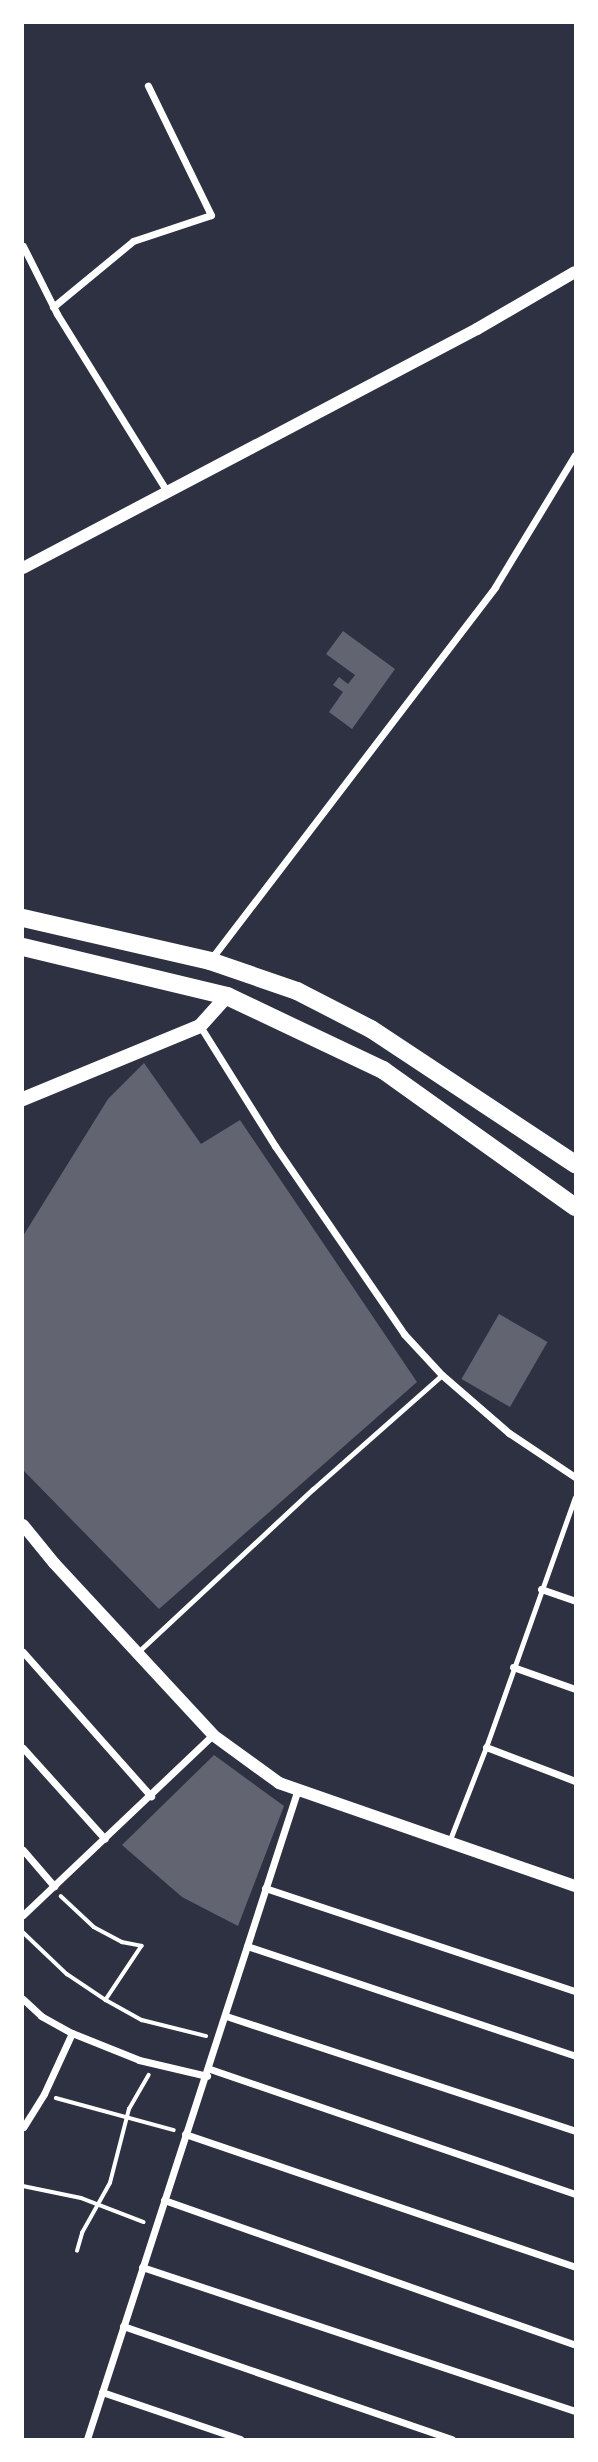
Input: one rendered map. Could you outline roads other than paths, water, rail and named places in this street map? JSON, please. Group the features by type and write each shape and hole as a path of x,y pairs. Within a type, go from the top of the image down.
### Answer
{"highway":[{"path":"23,918 210,961 297,991 370,1029 575,1164"},
{"path":"23,947 228,996 383,1070 575,1207"}],"main road":[{"path":"23,1098 200,1026 228,996"}],"street":[{"path":"53,307 133,241 211,215 148,86"},
{"path":"23,246 53,307 168,493"},
{"path":"23,568 477,329 575,272"},
{"path":"210,961 495,587 575,456"},
{"path":"200,1026 335,1236 404,1334 442,1375 509,1433 575,1477"},
{"path":"23,1525 54,1563 213,1735 279,1783 575,1886"},
{"path":"541,1589 575,1601"},
{"path":"23,1652 151,1796"},
{"path":"513,1667 575,1689"},
{"path":"23,1915 213,1735"},
{"path":"486,1747 575,1781"},
{"path":"23,1748 105,1839"},
{"path":"87,2439 185,2134 209,2072 298,1789"},
{"path":"23,1850 54,1886"},
{"path":"265,1888 575,1991"},
{"path":"247,1946 575,2056"},
{"path":"23,1999 41,2016 106,2049 153,2063 209,2072 575,2194"},
{"path":"226,2016 575,2131"},
{"path":"23,2127 44,2094 72,2033"},
{"path":"185,2134 575,2267"},
{"path":"164,2200 575,2345"},
{"path":"142,2267 575,2411"},
{"path":"123,2326 452,2439"},
{"path":"102,2392 240,2439"}],"lane":[{"path":"138,1652 303,1498 442,1375"},
{"path":"448,1843 486,1747 575,1497"}]}
